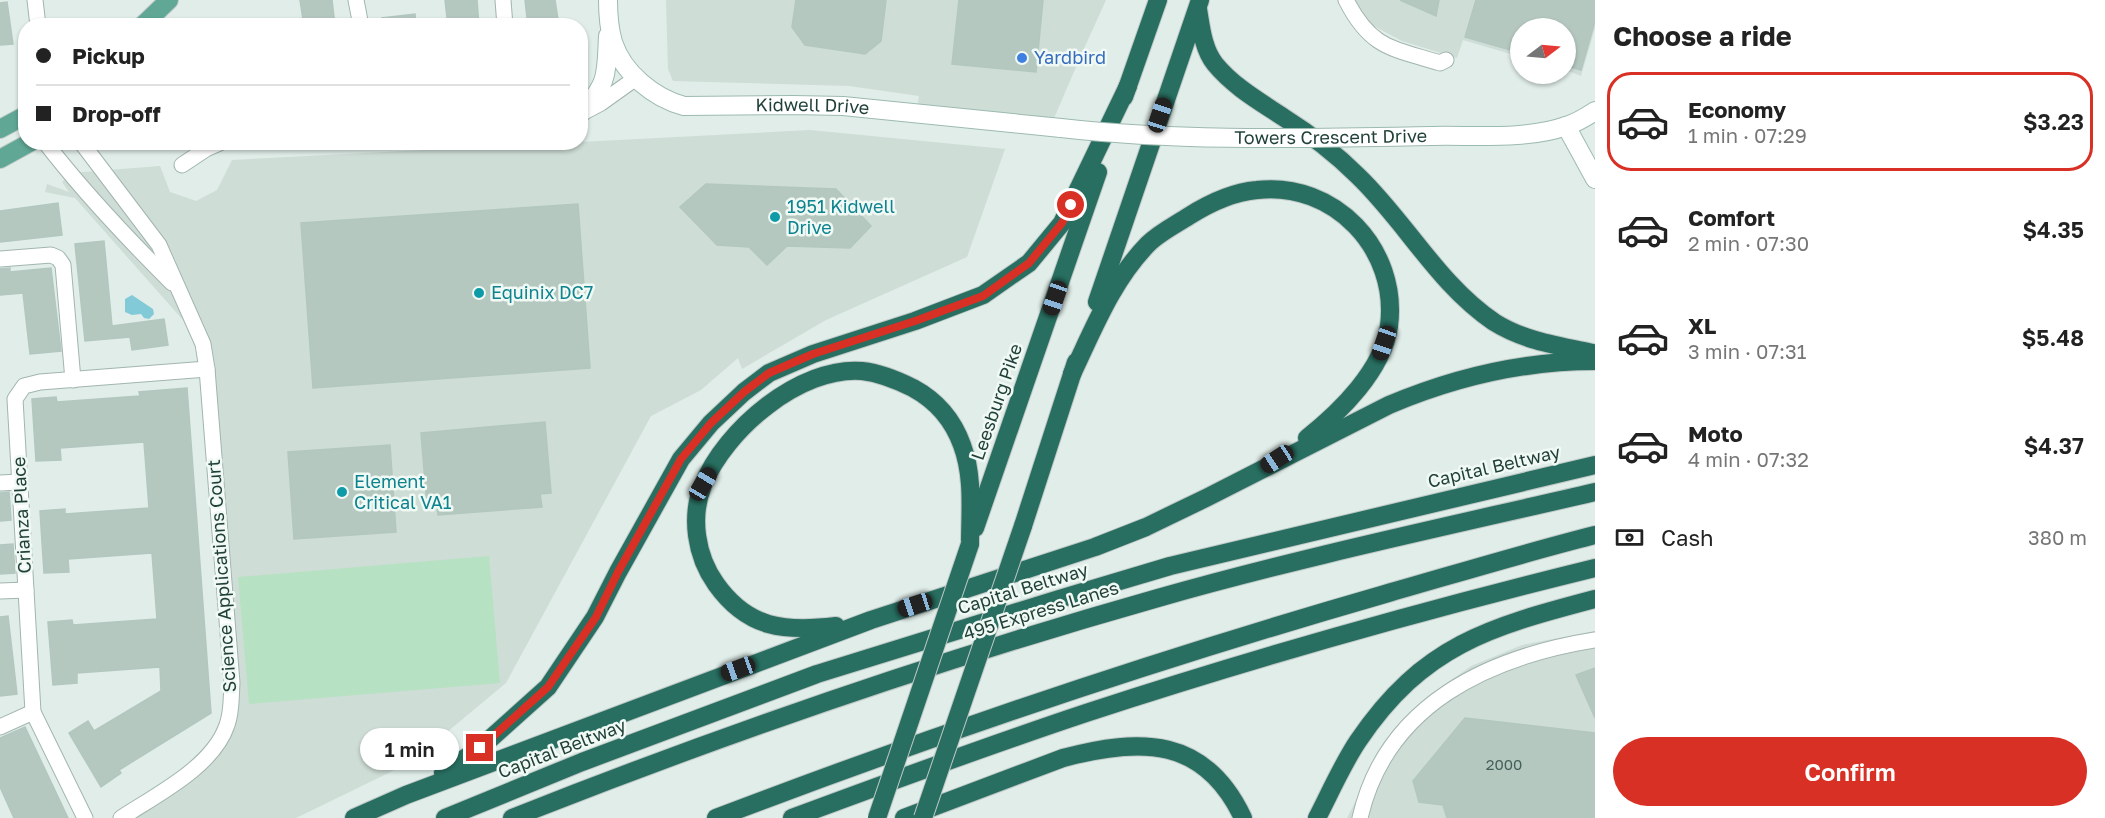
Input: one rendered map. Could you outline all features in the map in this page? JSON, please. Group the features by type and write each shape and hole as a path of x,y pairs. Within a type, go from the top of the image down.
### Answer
{"highway":[{"name":"Leesburg Pike","path":"877,818 1158,0"},
{"path":"1198,4 1204,42 1214,63 1232,82 1308,134 1359,176 1437,268 1477,309 1513,332 1535,340 1595,353"},
{"path":"923,818 1198,4"},
{"path":"406,795 480,748 548,687 596,617 618,572 681,459 711,423 744,392 769,373 813,354 983,296 1029,263 1062,223 1128,86"},
{"path":"1072,374 1112,290 1132,261 1150,242 1196,212 1224,199 1257,190 1293,191 1326,202 1354,223 1373,246 1385,274 1390,303 1389,328 1378,359 1356,392 1324,424 1294,448 1260,470"},
{"path":"354,818 406,795 870,620 1095,547 1146,527 1389,405 1457,379 1527,365 1564,361 1595,361"},
{"path":"870,620 799,629 777,627 753,619 728,601 708,573 696,539 697,508 703,484 734,437 749,420 780,396 807,382 840,373 860,371 882,375 903,383 936,403 952,423 967,462 971,501 970,544"},
{"name":"Capital Beltway","path":"445,818 582,762 817,674 1037,606 1170,566 1595,465"},
{"name":"495 Express Lanes","path":"512,818 655,762 788,714 1034,634 1160,597 1282,565 1595,492"},
{"path":"716,818 883,756 1124,673 1302,618 1595,536"},
{"path":"792,818 1084,714 1211,674 1409,615 1595,568"},
{"path":"1317,818 1357,744 1370,725 1397,691 1426,667 1454,647 1479,634 1517,620 1595,599"},
{"path":"904,818 1063,758 1089,751 1135,746 1170,750 1190,756 1215,774 1233,797 1243,818"}],"main road":[{"path":"150,18 169,0"},
{"path":"0,129 18,119"},
{"path":"0,159 18,149"}],"street":[{"path":"35,0 37,18"},
{"path":"357,0 360,18"},
{"path":"503,0 504,18"},
{"path":"588,105 599,92 605,79 609,22 608,0"},
{"path":"1346,0 1362,27 1376,40 1390,47 1440,63 1446,60"},
{"name":"Kidwell Drive","path":"609,22 614,44 636,78 668,101 684,106 843,106 1061,128"},
{"path":"588,110 636,78"},
{"name":"Towers Crescent Drive","path":"1061,128 1211,138 1523,134 1566,126 1595,111"},
{"path":"1566,126 1595,179"},
{"name":"Science Applications Court","path":"51,150 117,228 178,289"},
{"name":"Science Applications Court","path":"87,150 159,245 203,344 207,369 232,683 228,724 214,749 187,775 121,818"},
{"path":"182,165 204,150"},
{"path":"0,259 51,255 58,258 63,265 73,380"},
{"name":"Crianza Place","path":"85,818 33,712 15,399 24,386 207,369"},
{"path":"0,483 20,482"},
{"path":"0,591 26,590"},
{"path":"1360,818 1374,775 1388,751 1405,729 1446,692 1502,664 1595,640"},
{"path":"0,727 33,712"}],"shaded area":[{"path":"666,0 1106,0 1052,123 917,110 919,96 849,86 673,81 668,69"},
{"path":"1353,0 1595,0 1595,28 1581,76 1576,74 1576,18 1510,18 1510,54 1463,40 1457,58 1402,41 1370,24"},
{"path":"810,130 1005,149 967,257 826,320 742,369 738,358 701,390 651,416 506,683 411,762 296,818 123,818 204,756 225,722 232,693 198,344 183,320 75,198 45,192 47,184 69,192 62,182 71,173 160,166 170,192 196,201 217,190 232,160 425,150 588,150 588,142"},
{"path":"1595,631 1595,818 1347,818 1383,748 1426,698 1471,666 1522,645"}],"green space":[{"path":"489,556 500,683 249,704 238,577"}],"water":[{"path":"132,295 153,309 154,314 149,319 144,318 141,314 132,315 125,312 125,299"}],"building":[{"path":"300,0 332,0 334,18 303,18"},
{"path":"445,0 477,0 478,18 447,18"},
{"path":"525,0 555,0 558,18 527,18"},
{"path":"796,0 886,0 881,41 865,54 805,45 792,27"},
{"path":"959,0 1043,0 1036,72 952,64"},
{"path":"1400,0 1439,0 1436,16"},
{"path":"1476,0 1595,0 1595,21 1581,70 1576,69 1576,18 1510,18 1510,50 1465,37"},
{"path":"7,2 13,44 0,45 0,3"},
{"path":"415,14 415,18 382,18"},
{"name":"1951 Kidwell Drive","path":"706,184 836,189 871,226 850,248 787,246 767,265 749,247 717,245 680,207"},
{"path":"58,203 62,235 0,242 0,211"},
{"name":"Equinix DC7","path":"578,204 590,368 313,388 301,223"},
{"path":"104,241 112,326 164,319 168,345 132,350 130,337 85,341 75,244"},
{"path":"10,268 10,272 51,268 61,351 30,354 23,293 0,295 0,269"},
{"path":"187,388 211,713 119,770 121,773 101,787 69,733 88,721 94,731 161,691 160,667 77,673 77,683 53,685 48,622 72,620 73,625 157,619 152,553 68,559 69,572 44,573 40,511 65,509 65,514 149,508 144,442 60,448 61,460 36,461 32,399 56,397 57,402 140,396 139,392"},
{"path":"545,422 551,493 540,494 542,507 438,515 437,505 427,506 421,433"},
{"name":"Element Critical VA1","path":"390,445 396,532 294,539 288,452"},
{"path":"9,492 11,520 0,521 0,493"},
{"path":"13,544 15,573 0,574 0,545"},
{"path":"8,616 17,694 0,696 0,617"},
{"path":"1595,668 1595,718 1576,675"},
{"path":"1465,718 1595,733 1595,818 1447,818 1443,805 1419,802 1413,781"},
{"path":"25,727 68,818 14,818 0,787 0,738"}],"place":[{"name":"Yardbird","path":"1022,58"},
{"name":"1951 Kidwell Drive","path":"775,217"},
{"name":"Equinix DC7","path":"479,293"},
{"name":"Element Critical VA1","path":"342,492"}],"route":[{"path":"480,748 548,687 596,617 618,572 681,459 711,423 744,392 769,373 813,354 983,296 1029,263 1062,223 1071,205"}]}
